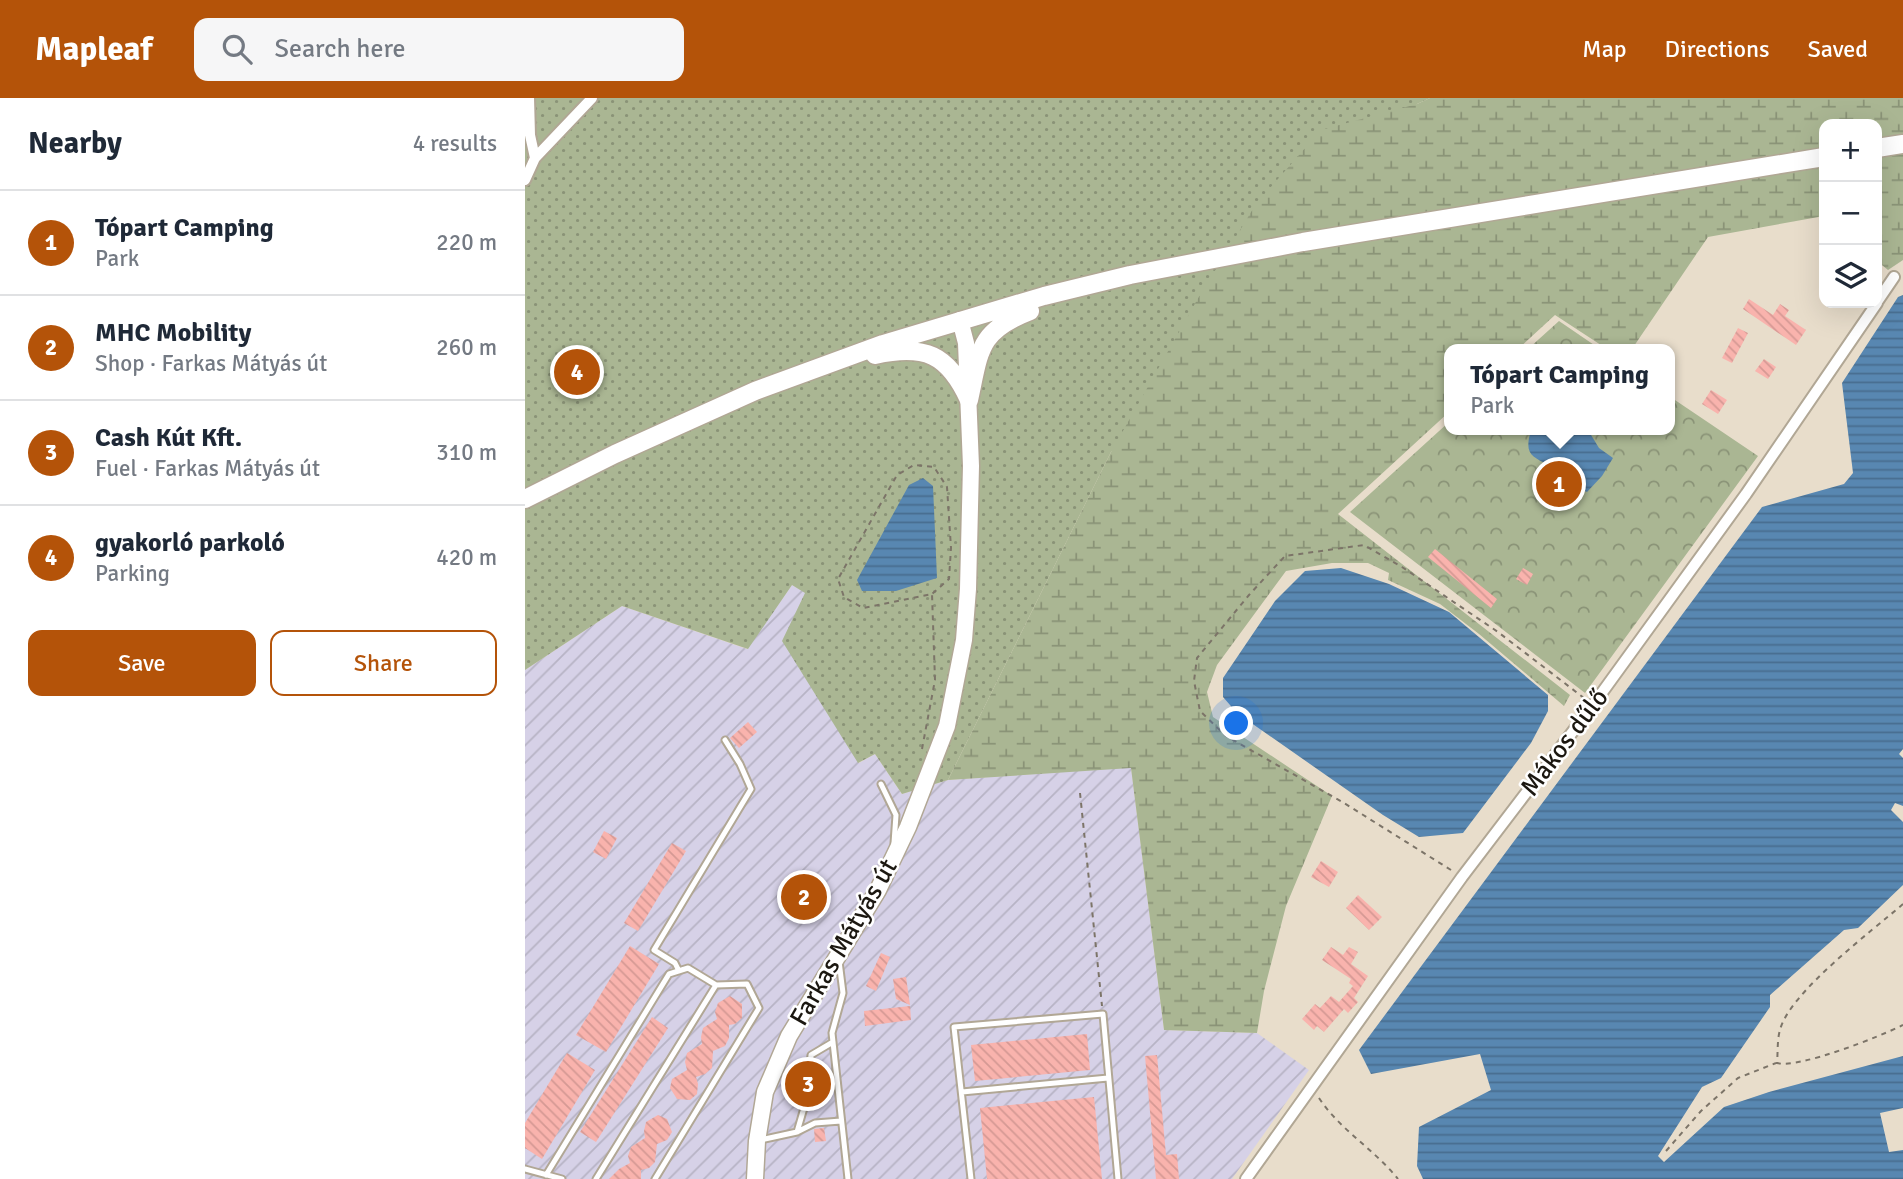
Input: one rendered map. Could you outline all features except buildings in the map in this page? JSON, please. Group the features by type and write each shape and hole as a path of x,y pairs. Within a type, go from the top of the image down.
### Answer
{"main road":[{"path":"1882,147 1903,144"},
{"path":"525,499 755,391 807,371 886,348 927,330 960,320 1108,281 1303,242 1819,158"},
{"path":"969,400 980,348 993,330 1006,320 1108,281"},
{"path":"886,348 920,351 944,362 959,378 969,400"}],"street":[{"path":"529,98 530,135 535,158"},
{"path":"525,180 535,158 592,98"},
{"name":"Mákos dűlő","path":"1882,295 1894,277"},
{"name":"Mákos dűlő","path":"1247,1179 1462,877 1593,705 1746,494 1874,308"},
{"name":"Farkas Mátyás út","path":"755,1179 757,1140 765,1092 779,1058 789,1035 878,890 908,827 947,726 964,640 968,589 971,466 965,343 960,320"}],"lane":[{"path":"679,971 675,962 654,950 751,789 725,740"},
{"path":"881,784 897,815 892,860"},
{"path":"838,954 843,993 832,1033 848,1179"},
{"path":"546,1175 669,974 688,968 716,985 747,984 759,1008 655,1179"},
{"path":"596,1179 716,985"},
{"path":"971,1179 954,1027 1103,1014 1118,1179"},
{"path":"797,1132 806,1101 811,1055 833,1042"},
{"path":"962,1092 1108,1078"},
{"path":"757,1140 797,1132 815,1123 842,1121"},
{"path":"525,1170 562,1179"}],"path":[{"path":"914,465 934,467 947,487 951,548 949,579 932,594 863,608 843,597 838,579 897,475 914,465"},
{"path":"1462,877 1344,803 1226,736 1200,711 1194,681 1197,658 1285,556 1364,545 1402,567 1498,632 1593,705"},
{"path":"919,759 935,680 932,594"},
{"path":"1080,793 1103,1014"},
{"path":"1777,1063 1780,1030 1790,1007 1807,988 1903,904"},
{"path":"1666,1151 1702,1111 1738,1078 1777,1063 1785,1065 1813,1059 1903,1025"},
{"path":"1313,1088 1331,1116 1383,1161 1398,1179"}],"shaded area":[{"path":"792,585 806,593 859,763 875,754 902,794 948,780 1131,767 1164,1030 1257,1033 1309,1070 1232,1179 525,1179 525,670 622,606 747,649"}],"green space":[{"path":"525,98 1430,98 1417,104 1111,452 948,780 902,794 875,754 858,763 782,641 805,593 792,585 748,649 622,606 525,670"},
{"path":"1430,98 1903,98 1903,260 1888,270 1882,265 1882,119 1819,119 1819,217 1708,237 1635,344 1599,344 1555,315 1523,344 1444,344 1444,417 1338,514 1570,695 1564,706 1440,604 1388,580 1389,573 1368,563 1332,563 1286,571 1217,665 1207,692 1213,717 1332,796 1286,906 1264,991 1257,1033 1164,1030 1131,768 948,780 1111,452 1197,300 1256,204 1321,130"},
{"path":"1559,321 1593,344 1534,344"},
{"path":"1675,400 1758,456 1585,693 1350,512 1444,427 1444,435 1675,435"}],"water":[{"path":"1903,295 1903,749 1899,754 1903,758 1903,806 1895,803 1891,810 1903,822 1903,885 1858,928 1844,930 1770,995 1770,1007 1721,1078 1702,1087 1658,1156 1664,1162 1724,1107 1903,1056 1903,1108 1880,1113 1889,1152 1903,1150 1903,1179 1423,1179 1417,1166 1419,1127 1491,1090 1480,1054 1371,1074 1359,1050 1762,507 1844,484 1853,473 1842,383 1898,297"},
{"path":"1530,435 1591,435 1599,448 1613,458 1602,476 1587,492 1571,484 1555,469 1538,459 1531,453 1528,444"},
{"path":"923,478 933,486 937,578 896,591 862,591 857,580 909,485"},
{"path":"1341,568 1389,584 1449,612 1548,695 1548,711 1531,743 1463,833 1419,837 1237,713 1223,697 1223,678 1275,601 1305,571"}],"place":[{"name":"gyakorló parkoló","path":"577,372"},
{"name":"Tópart Camping","path":"1559,484"},
{"name":"MHC Mobility","path":"804,897"},
{"name":"Cash Kút Kft.","path":"808,1084"}]}
